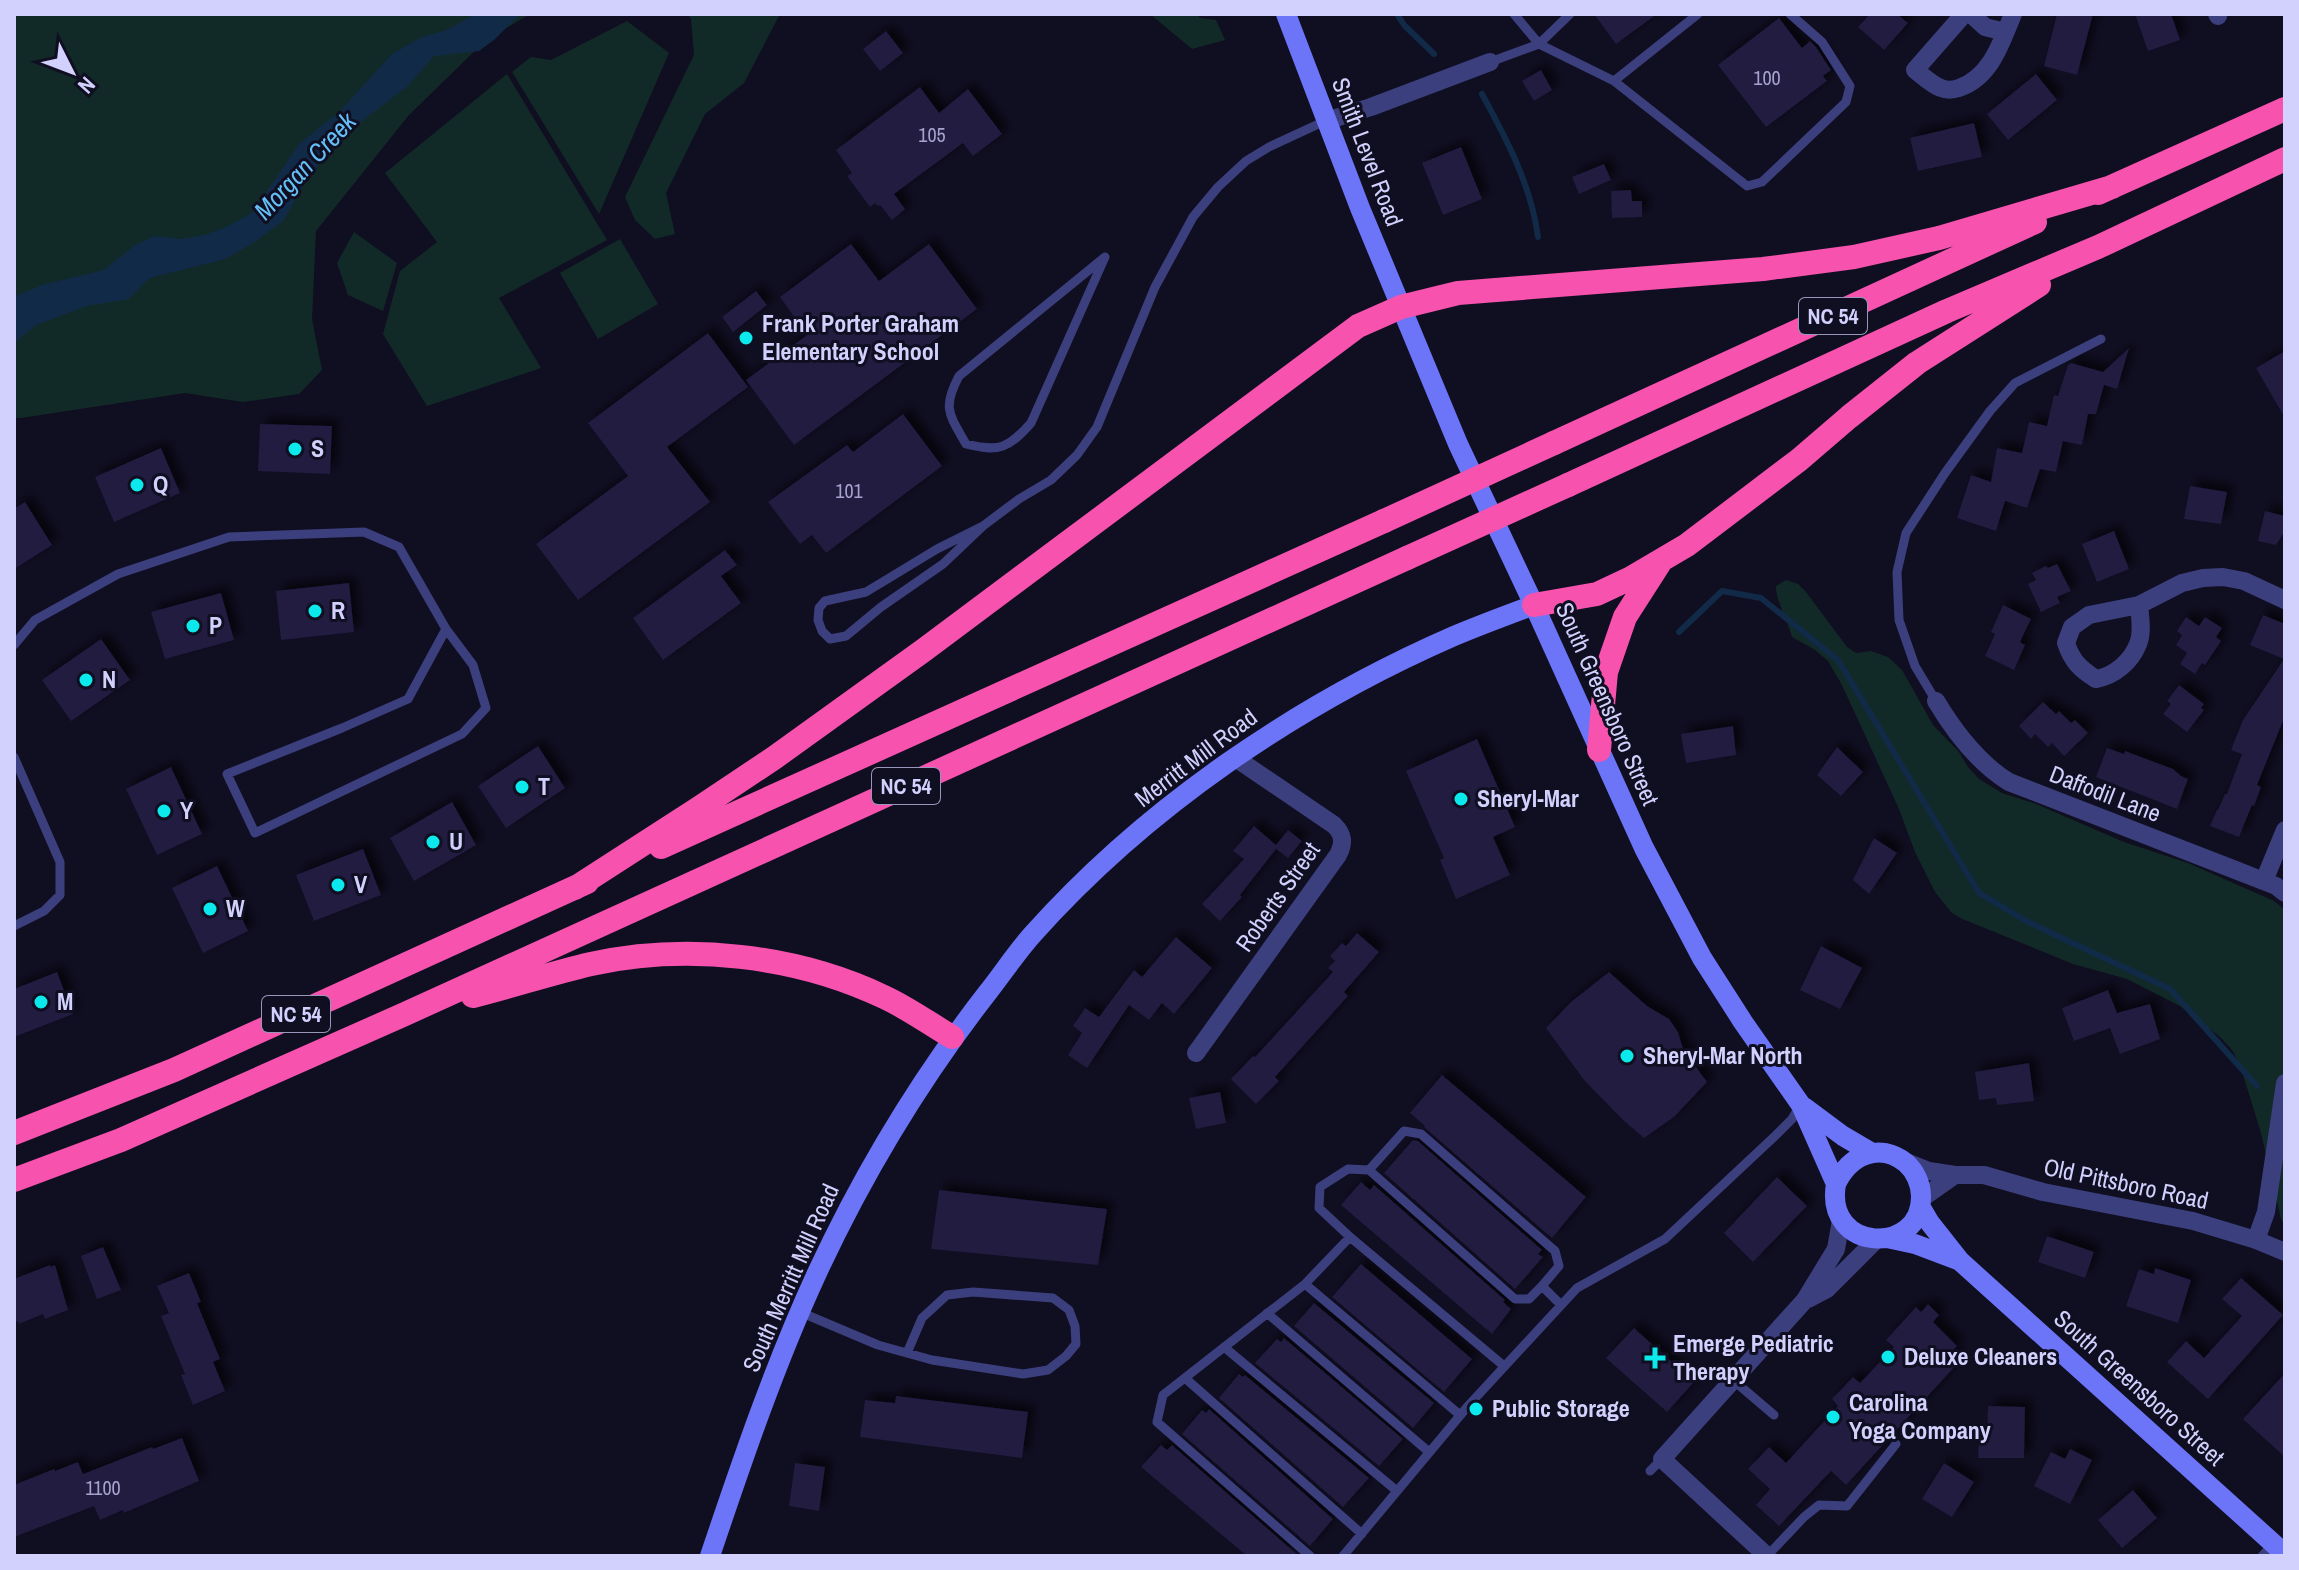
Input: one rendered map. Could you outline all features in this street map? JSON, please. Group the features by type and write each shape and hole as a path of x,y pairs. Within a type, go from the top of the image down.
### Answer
{"highway":[{"name":"NC 54","path":"14,1133 174,1070 2285,109"},
{"name":"NC 54","path":"14,1180 121,1140 405,1014 1947,311 2098,247 2285,159"},
{"path":"575,888 774,758 1358,326 1401,307 1458,293 1763,269 1854,257 1939,238 2112,187"},
{"path":"1534,605 1597,594 1687,545 1787,470 1917,363 2098,247"},
{"path":"1599,750 1606,672 1625,617 1660,562"},
{"path":"405,1014 593,964 649,956 700,954 774,962 827,974 885,997 952,1037"}],"main road":[{"name":"Smith Level Road","path":"1286,14 1401,307"},
{"name":"South Greensboro Street","path":"1401,307 1458,444 1644,848 1702,958 1801,1105 1836,1184"},
{"name":"Merritt Mill Road","path":"952,1037 1032,935 1084,883 1131,839 1234,757 1350,687 1453,636 1534,605"},
{"name":"South Merritt Mill Road","path":"710,1556 776,1370 800,1312 852,1203 952,1037"},
{"name":"South Greensboro Street","path":"1801,1105 1872,1153"},
{"path":"1872,1153 1883,1153 1904,1161 1919,1183 1920,1202 1916,1216 1908,1227 1882,1239 1859,1235 1841,1220 1837,1210 1834,1195 1841,1173 1849,1163 1872,1153"},
{"name":"South Greensboro Street","path":"1920,1202 1930,1223 1960,1261 2274,1551"},
{"name":"South Greensboro Street","path":"1882,1239 1915,1244 1960,1261"}],"street":[{"path":"1964,14 1915,70 1942,89 1951,91 1968,85 1982,74 1992,62 2013,14"},
{"path":"1971,14 1985,27 2005,32"},
{"path":"1326,121 1490,62"},
{"path":"2139,605 2139,642 2131,656 2108,677 2096,679 2082,671 2071,659 2066,643 2072,627 2089,615 2139,605 2182,583 2203,578 2223,577 2244,581 2285,600"},
{"name":"Daffodil Lane","path":"1936,701 1981,760 2009,782 2264,881 2285,893"},
{"name":"Roberts Street","path":"1196,1053 1342,846 1343,838 1334,825 1234,757"},
{"path":"2264,881 2285,830"},
{"path":"2256,1240 2266,1212 2285,1083"},
{"name":"Old Pittsboro Road","path":"1904,1161 1929,1171 1984,1175 2043,1192 2193,1221 2285,1252"},
{"path":"1920,1202 1955,1175"},
{"path":"1767,1556 1656,1465 1805,1300 1836,1249 1841,1220"},
{"path":"1805,1300 1827,1289 1882,1239"}],"lane":[{"path":"1514,14 1539,44 1614,81 1747,186 1762,182 1846,102 1850,86 1822,42 1790,14"},
{"path":"1490,62 1539,44 1570,14"},
{"path":"1614,81 1698,14"},
{"path":"983,526 937,549 866,592 825,601 819,608 818,620 822,631 830,639 846,636 881,607 943,564 983,526 1051,480 1077,455 1097,427 1155,287 1193,217 1218,187 1246,161 1326,121"},
{"path":"1105,257 1031,423 1014,441 991,450 966,444 951,418 948,396 959,376 1105,257"},
{"path":"1936,701 1915,666 1899,620 1897,572 1906,533 1990,411 2015,383 2101,339"},
{"path":"14,645 35,620 118,574 229,537 364,532 399,547 446,629 473,665 486,708 462,734 255,833 227,774 408,699 446,629"},
{"path":"14,757 60,862 60,895 44,911 14,926"},
{"path":"1343,1556 1460,1415 1577,1288 1665,1239 1775,1136 1801,1105"},
{"path":"1369,1170 1404,1131 1421,1134 1555,1251 1559,1266 1529,1299 1515,1299 1369,1170 1348,1169 1320,1187 1319,1208 1504,1366"},
{"path":"1310,1556 1157,1422 1163,1395 1305,1284 1350,1237"},
{"path":"1305,1284 1460,1415"},
{"path":"1542,1286 1561,1305"},
{"path":"800,1312 878,1345 932,1360 1023,1374 1048,1370 1066,1356 1076,1344 1075,1326 1069,1310 1053,1298 973,1292 947,1295 922,1318 907,1353"},
{"path":"1267,1313 1429,1452"},
{"path":"1224,1347 1397,1491"},
{"path":"1185,1378 1362,1534"},
{"path":"1733,1380 1774,1415"},
{"path":"1767,1556 1819,1505 1847,1506 1896,1444"}],"green space":[{"path":"14,14 530,14 486,40 409,115 316,231 312,319 322,370 299,394 243,402 185,393 14,418"},
{"path":"687,14 780,14 744,83 705,114 666,193 675,234 655,239 635,220 625,197 694,55 691,19"},
{"path":"1150,14 1196,14 1200,18 1216,20 1225,40 1192,49"},
{"path":"627,21 669,53 599,214 512,72 531,57 551,60"},
{"path":"507,74 607,240 499,298 541,368 427,406 383,334 400,271 437,242 385,173"},
{"path":"354,232 397,263 383,311 348,295 337,263"},
{"path":"620,239 658,304 598,339 560,273"},
{"path":"1786,580 1798,584 1806,592 1847,647 1856,653 1871,651 1888,657 1902,670 1933,725 1979,779 2002,793 2036,804 2124,842 2188,863 2274,901 2285,910 2285,1225 2240,1065 2220,1037 2180,1006 2127,979 2073,964 1960,918 1935,892 1842,685 1828,661 1792,637 1776,591 1776,586"}],"water":[{"name":"Morgan Creek","path":"475,14 520,14 479,51 434,56 408,86 353,128 310,174 283,221 256,241 226,259 147,280 129,299 87,306 36,325 14,343 14,297 42,285 104,270 135,245 155,236 181,239 204,235 252,213 299,144 340,111 392,54"}],"building":[{"path":"1594,14 1657,14 1616,44"},
{"path":"1870,14 1897,14 1908,23 1884,50 1858,27"},
{"path":"2057,14 2093,14 2077,75 2044,66"},
{"path":"2135,14 2171,14 2180,40 2148,51"},
{"path":"1779,18 1802,48 1810,41 1816,47 1831,70 1823,76 1827,81 1766,127 1718,65"},
{"path":"886,31 903,53 880,71 863,49"},
{"path":"1541,70 1552,90 1534,101 1522,81"},
{"path":"2036,74 2057,100 2008,140 1987,114"},
{"path":"920,87 939,113 968,89 1002,134 973,156 963,143 894,194 905,209 892,220 880,205 875,203 870,207 847,176 852,173 836,150"},
{"path":"1974,123 1982,157 1918,171 1910,138"},
{"path":"1461,147 1482,199 1443,215 1422,163"},
{"path":"1604,164 1611,180 1579,194 1572,177"},
{"path":"1631,190 1632,201 1642,201 1642,217 1612,218 1611,191"},
{"path":"851,244 879,281 929,244 977,309 794,445 746,380 807,335 780,297"},
{"path":"756,291 767,305 733,332 722,317"},
{"path":"708,333 748,387 667,447 710,502 578,600 536,544 628,476 588,423"},
{"path":"2129,348 2117,389 2104,385 2096,414 2088,414 2082,445 2063,441 2056,472 2040,469 2027,508 2005,501 1996,531 1957,518 1971,475 1991,482 1997,448 2022,453 2029,422 2047,426 2054,395 2058,396 2068,365 2071,363 2103,372"},
{"path":"2285,351 2285,418 2256,368"},
{"path":"903,414 942,466 826,553 812,535 800,544 768,502 847,445 853,452"},
{"name":"S","path":"260,424 332,426 330,474 258,471"},
{"name":"Q","path":"161,448 180,493 114,522 95,477"},
{"path":"2190,486 2227,492 2221,524 2184,519"},
{"path":"25,502 52,545 14,569 14,509"},
{"path":"2265,511 2285,516 2285,531 2276,545 2258,541"},
{"path":"2114,531 2129,569 2097,582 2082,544"},
{"path":"725,550 737,565 721,576 741,603 663,660 633,618"},
{"path":"2057,564 2071,591 2057,597 2060,603 2041,612 2028,584 2036,580 2032,573"},
{"name":"R","path":"349,583 354,632 281,640 276,591"},
{"name":"P","path":"221,593 234,640 165,659 151,612"},
{"path":"2003,605 2031,619 2020,642 2025,645 2014,670 1985,656"},
{"path":"2263,615 2285,624 2285,716 2257,785 2261,787 2254,806 2239,837 2210,826 2227,794 2242,754 2231,750 2243,720 2284,659 2250,645"},
{"path":"2186,617 2199,626 2205,617 2222,628 2216,637 2221,641 2195,674 2180,664 2187,653 2176,645 2182,635 2177,631"},
{"name":"N","path":"101,639 130,680 71,721 42,680"},
{"path":"2179,685 2204,704 2201,708 2204,710 2187,732 2163,714 2171,704 2167,701"},
{"path":"2043,702 2071,723 2075,720 2088,733 2064,756 2052,743 2048,747 2035,734 2031,739 2019,726"},
{"path":"1733,726 1736,755 1686,763 1681,734"},
{"name":"Sheryl-Mar","path":"1477,739 1515,827 1493,837 1510,875 1456,899 1440,860 1444,858 1406,771"},
{"name":"T","path":"538,746 565,788 506,828 478,786"},
{"path":"1837,747 1863,772 1841,796 1817,775"},
{"path":"2107,748 2124,754 2125,751 2173,769 2188,779 2177,809 2096,777"},
{"name":"Y","path":"171,767 202,834 157,855 126,789"},
{"name":"U","path":"452,802 476,845 414,881 390,838"},
{"path":"1254,826 1276,845 1288,830 1302,841 1288,858 1276,849 1240,895 1242,897 1220,921 1202,904 1244,859 1233,851"},
{"path":"1874,838 1897,853 1869,894 1853,880"},
{"name":"V","path":"363,849 381,895 314,921 296,875"},
{"name":"W","path":"217,866 248,931 203,953 172,888"},
{"path":"1357,933 1379,952 1344,992 1348,996 1275,1077 1279,1081 1256,1104 1231,1079 1333,972 1328,968 1335,961 1330,956 1342,943 1346,946"},
{"path":"1176,937 1212,968 1174,1014 1162,1003 1149,1020 1129,1005 1087,1068 1068,1055 1082,1033 1073,1026 1085,1008 1099,1017 1134,970 1142,977"},
{"path":"1821,946 1862,968 1840,1009 1800,990"},
{"name":"M","path":"57,972 73,1014 14,1037 14,989"},
{"name":"Sheryl-Mar North","path":"1609,972 1647,1006 1669,1019 1678,1032 1683,1049 1707,1082 1674,1117 1644,1138 1584,1080 1546,1028 1571,1002"},
{"path":"2108,990 2117,1013 2150,1004 2160,1039 2120,1054 2110,1028 2074,1041 2062,1008"},
{"path":"2029,1063 2034,1101 1997,1105 1996,1098 1979,1100 1975,1072"},
{"path":"1442,1075 1586,1197 1552,1238 1410,1113"},
{"path":"1220,1092 1226,1123 1196,1129 1189,1098"},
{"path":"1413,1140 1418,1141 1542,1250 1538,1254 1543,1257 1515,1289 1384,1173"},
{"path":"1777,1177 1807,1206 1753,1262 1724,1233"},
{"path":"1361,1182 1370,1190 1374,1185 1505,1300 1503,1302 1511,1309 1492,1334 1341,1205"},
{"path":"939,1190 1107,1209 1098,1265 931,1249"},
{"path":"2047,1236 2094,1252 2085,1278 2038,1262"},
{"path":"103,1247 121,1290 97,1299 81,1256"},
{"path":"1361,1264 1472,1359 1444,1392 1332,1297"},
{"path":"55,1265 68,1310 45,1319 43,1314 19,1324 18,1321 14,1323 14,1279"},
{"path":"2155,1268 2191,1280 2178,1323 2126,1306 2139,1269 2154,1274"},
{"path":"189,1273 201,1302 197,1303 220,1359 213,1362 225,1391 193,1405 181,1375 185,1374 161,1316 169,1313 157,1286"},
{"path":"2241,1278 2283,1315 2208,1399 2167,1362 2186,1341 2204,1358 2242,1316 2222,1299"},
{"path":"1314,1303 1434,1403 1413,1428 1294,1326"},
{"path":"1928,1304 1939,1315 1933,1322 1957,1346 1950,1353 1959,1362 1846,1485 1831,1471 1779,1526 1756,1505 1770,1489 1748,1469 1769,1447 1786,1463 1838,1406 1832,1399 1853,1377 1860,1383 1894,1347 1886,1340 1916,1307 1921,1312"},
{"path":"1634,1328 1694,1382 1667,1412 1606,1358"},
{"path":"1284,1338 1403,1439 1379,1466 1255,1363 1277,1339 1281,1342"},
{"path":"2285,1373 2285,1457 2243,1419"},
{"path":"1239,1374 1245,1375 1369,1478 1343,1507 1219,1398"},
{"path":"896,1396 1028,1412 1022,1458 860,1437 865,1400 895,1403"},
{"path":"1988,1406 2025,1407 2024,1458 1978,1458 1979,1438 1987,1439"},
{"path":"1209,1409 1333,1519 1310,1546 1182,1434 1202,1410 1206,1413"},
{"path":"182,1438 199,1481 124,1513 123,1510 100,1520 94,1506 14,1537 14,1485 78,1462 83,1474"},
{"path":"1161,1445 1167,1450 1172,1445 1299,1556 1247,1556 1141,1467"},
{"path":"2070,1449 2092,1460 2070,1504 2034,1486 2051,1452 2065,1459"},
{"path":"795,1463 825,1467 819,1511 789,1506"},
{"path":"1944,1463 1974,1482 1952,1517 1922,1499"},
{"path":"2133,1490 2157,1518 2122,1548 2098,1520"}],"waterway":[{"path":"1397,14 1434,54"},
{"path":"1482,94 1524,181 1538,237"},
{"path":"1679,632 1722,591 1761,598 1838,660 1979,893 2028,922 2170,989 2257,1086"}],"place":[{"name":"Frank Porter Graham Elementary School","path":"746,338"},
{"name":"S","path":"295,449"},
{"name":"Q","path":"137,485"},
{"name":"R","path":"315,611"},
{"name":"P","path":"193,626"},
{"name":"N","path":"86,680"},
{"name":"T","path":"522,787"},
{"name":"Sheryl-Mar","path":"1461,799"},
{"name":"Y","path":"164,811"},
{"name":"U","path":"433,842"},
{"name":"V","path":"338,885"},
{"name":"W","path":"210,909"},
{"name":"M","path":"41,1002"},
{"name":"Sheryl-Mar North","path":"1627,1056"},
{"name":"Deluxe Cleaners","path":"1888,1357"},
{"name":"Emerge Pediatric Therapy","path":"1655,1358"},
{"name":"Public Storage","path":"1476,1409"},
{"name":"Carolina Yoga Company","path":"1833,1417"}]}
